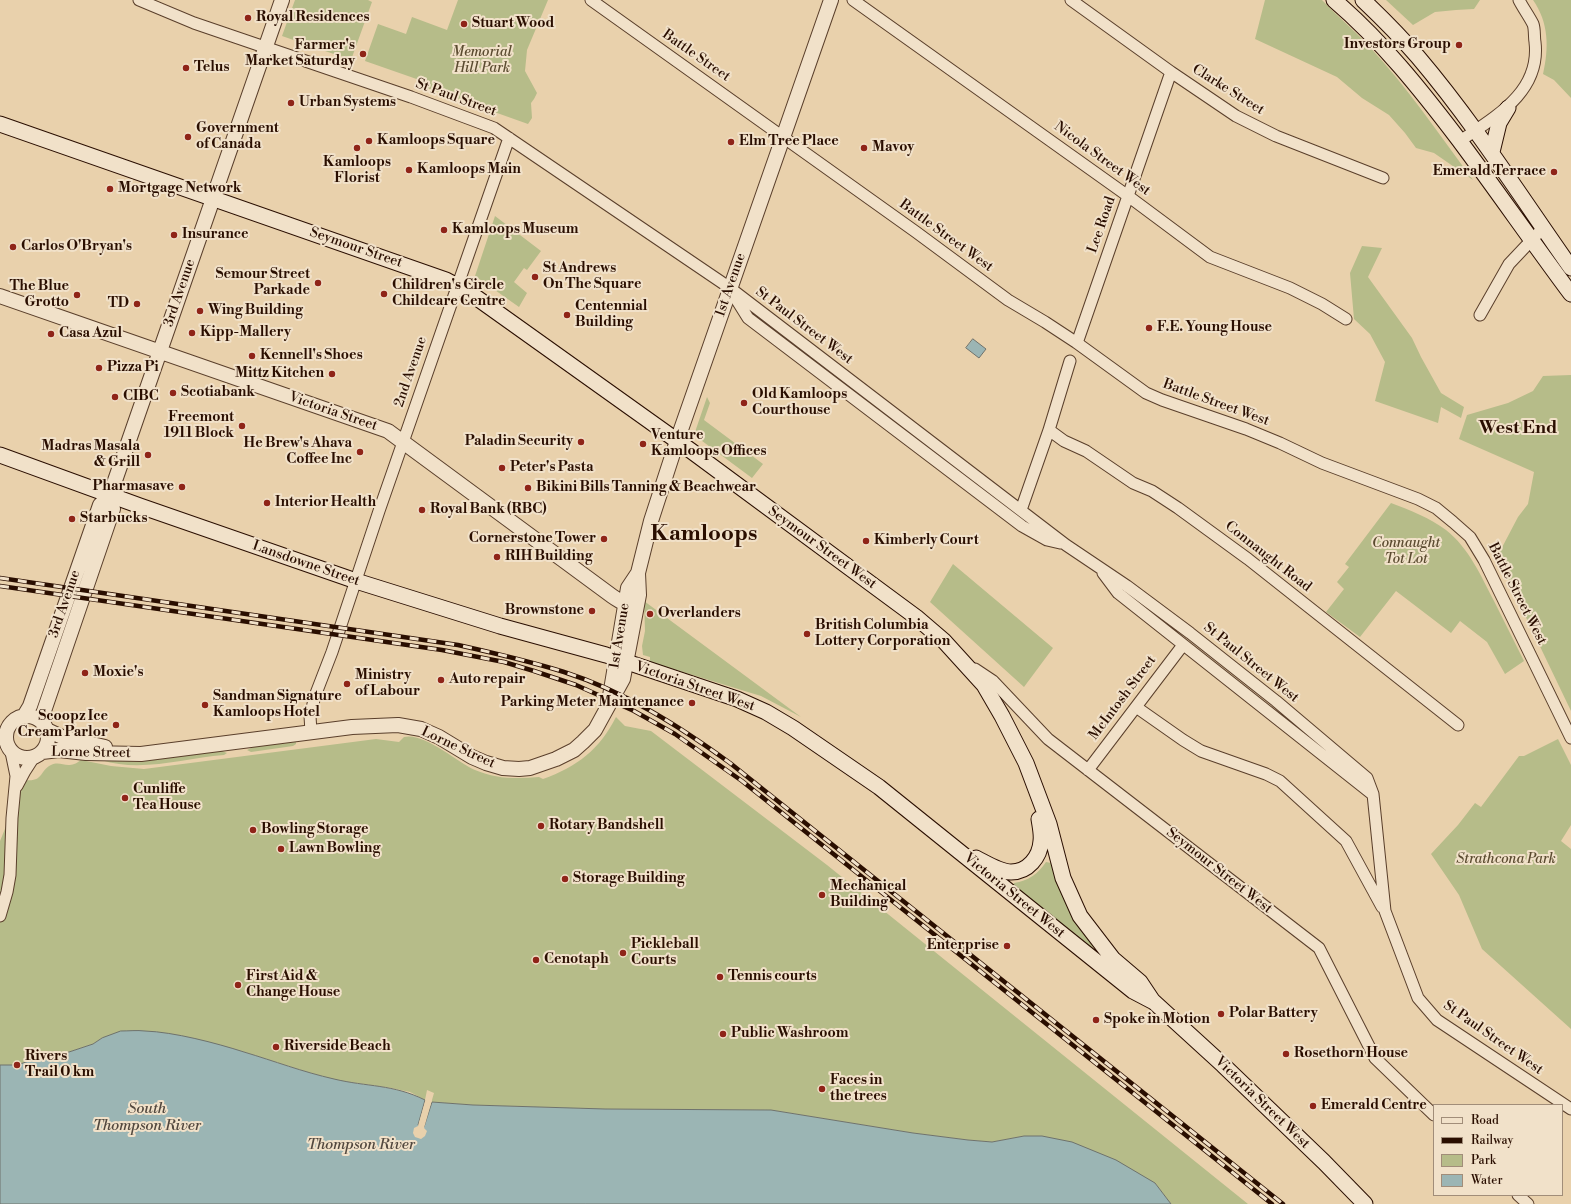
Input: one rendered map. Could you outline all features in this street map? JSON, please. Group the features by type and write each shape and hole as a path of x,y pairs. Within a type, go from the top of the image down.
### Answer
{"main road":[{"path":"1334,0 1374,38 1403,70 1460,141 1571,294"},
{"path":"1363,0 1417,55 1476,130 1571,268"},
{"path":"1492,152 1497,129 1508,108"},
{"name":"Seymour Street","path":"0,124 214,197 457,285 476,297 677,441"},
{"name":"Seymour Street West","path":"677,441 916,617 944,640 984,685 1018,746 1034,784 1049,824 1063,878 1080,916 1113,959 1140,982 1154,1002"},
{"name":"Lansdowne Street","path":"0,455 356,581 500,626 621,661"},
{"name":"Victoria Street West","path":"621,661 704,687 737,699 766,712 793,728 879,787 1132,991 1154,1002 1223,1065 1324,1162 1365,1204"},
{"path":"935,831 973,856 997,868 1010,873 1027,867 1034,860 1040,850 1042,840 1034,784"}],"street":[{"name":"St Paul Street","path":"139,0 194,23 411,97 494,128 730,288"},
{"name":"3rd Avenue","path":"20,717 30,706 100,505 110,495 282,0"},
{"name":"Battle Street","path":"591,0 784,137"},
{"name":"1st Avenue","path":"621,661 634,629 639,595 638,573 649,528 677,441 831,0"},
{"name":"Nicola Street West","path":"854,0 1128,196 1210,257 1290,288 1322,304 1346,319"},
{"name":"Clarke Street","path":"1071,0 1170,72 1236,116 1276,136 1383,178"},
{"path":"1460,141 1508,108 1528,82 1536,55 1533,25 1519,0"},
{"name":"Lee Road","path":"1077,343 1170,72"},
{"name":"Battle Street West","path":"784,137 1008,300 1077,343 1146,393 1246,429 1322,463 1418,499 1436,508 1470,537 1484,560 1571,738"},
{"name":"2nd Avenue","path":"311,732 310,716 315,696 509,138"},
{"path":"1480,316 1509,264 1543,228"},
{"name":"St Paul Street West","path":"730,288 1066,545 1098,566 1190,633 1276,701 1367,778 1373,794 1385,911 1418,998 1437,1020 1571,1109"},
{"name":"St Paul Street West","path":"730,288 748,318 1022,526 1047,540 1066,545"},
{"name":"Victoria Street","path":"0,296 388,431 625,605"},
{"path":"1021,510 1049,430 1070,361"},
{"name":"Connaught Road","path":"1049,430 1064,441 1086,451 1133,483 1152,491 1178,508 1248,559 1458,725"},
{"name":"3rd Avenue","path":"44,726 44,711 113,509 110,495"},
{"name":"St Paul Street West","path":"1098,566 1118,594 1373,794"},
{"name":"1st Avenue","path":"621,661 625,605 628,588 638,573"},
{"path":"625,605 629,607 631,612 628,628 629,642"},
{"name":"McIntosh Street","path":"1088,770 1183,645"},
{"name":"Lorne Street","path":"38,754 59,750 86,753 141,754 311,732 379,725 409,726 439,737 486,764 508,768 524,768 556,759 579,746 595,730 623,679 621,661"},
{"name":"Seymour Street West","path":"963,661 992,681 1048,738 1319,948 1375,1058 1433,1114"},
{"path":"1136,707 1182,740 1201,751 1266,774 1280,781 1346,841 1385,911"},
{"path":"0,716 30,716 44,726 48,742 25,770 16,790"},
{"path":"0,916 10,875 13,810 16,790 16,776 5,738 8,727 20,717"},
{"name":"Lorne Street","path":"44,726 70,739 141,754"},
{"path":"6,744 22,757 38,754"},
{"path":"1519,1196 1528,1204"}],"green space":[{"path":"295,0 368,0 372,2 351,60 282,36"},
{"name":"Memorial Hill Park","path":"458,0 548,0 527,50 525,71 537,93 531,103 532,118 528,124 427,88 428,83 365,61 378,24 406,34 412,17 447,30"},
{"path":"1265,0 1322,0 1368,45 1396,77 1473,180 1434,153 1416,148 1389,115 1362,98 1337,77 1255,39"},
{"path":"1386,0 1480,0 1474,9 1435,12 1413,25"},
{"path":"1533,0 1571,0 1571,98 1554,80 1543,74 1547,45 1545,27"},
{"path":"495,216 541,251 527,270 524,268 514,282 527,293 519,307 475,276"},
{"path":"1362,246 1382,248 1368,277 1412,338 1441,393 1464,407 1461,418 1441,407 1438,423 1375,401 1385,362 1370,334 1354,319 1350,273"},
{"path":"1571,375 1571,711 1497,557 1518,517 1528,504 1534,472 1459,439 1467,415 1508,403 1533,391 1543,376"},
{"path":"707,397 710,403 704,420 763,464 752,478 694,435"},
{"name":"Connaught Tot Lot","path":"1391,503 1427,518 1446,530 1461,545 1479,572 1524,661 1505,674 1487,642 1460,621 1451,633 1396,591 1360,637 1326,612 1344,589 1337,582 1349,567 1345,564"},
{"path":"953,564 1053,648 1024,687 930,602"},
{"path":"644,601 801,717 761,696 650,662 650,657 643,655 642,646 645,631"},
{"path":"616,717 625,726 651,731 827,865 1248,1204 1171,1204 1155,1183 1024,1136 992,1142 968,1140 913,1133 771,1110 595,1109 473,1105 432,1102 424,1128 434,1093 427,1090 425,1100 410,1092 335,1080 244,1052 181,1036 102,1038 93,1044 66,1053 52,1056 40,1055 17,1065 0,1065 0,841 25,780 38,778 47,767 55,764 72,765 81,760 111,766 144,769 376,739 399,742 404,737 412,737 431,743 468,766 483,773 506,778 539,777 543,779 566,769 586,756 603,738"},
{"name":"Strathcona Park","path":"1558,739 1571,765 1571,825 1561,841 1571,849 1571,1029 1482,949 1459,895 1431,854 1458,825 1475,803 1481,807 1519,756 1524,756"},
{"path":"296,742 293,746 251,752 247,750 253,747"},
{"path":"222,751 227,753 224,755 162,764 116,764 101,760 101,758 139,762"},
{"path":"1046,862 1051,863 1063,896 1073,916 1095,950 1013,887 1014,883 1028,879 1040,870"}],"water":[{"path":"973,339 986,349 979,358 966,348"},
{"name":"Thompson River","path":"121,1031 169,1033 195,1038 322,1076 346,1082 380,1086 402,1091 425,1100 418,1125 424,1127 432,1102 473,1105 605,1109 771,1110 913,1133 968,1140 992,1142 1024,1136 1042,1136 1072,1142 1116,1160 1155,1183 1171,1204 0,1204 0,1065 17,1065 40,1055 52,1056 66,1053 93,1044 102,1038"}],"pier":[{"path":"426,1098 427,1100 421,1123 424,1123 430,1101 432,1100 424,1128 427,1131 425,1136 421,1139 415,1137 413,1133 414,1128 418,1126"}],"railway":[{"path":"0,578 458,645 564,672 629,699 671,723 730,763 1283,1204"},
{"path":"0,586 442,650 504,662 576,685 634,711 675,734 742,781 1272,1204"}],"place":[{"name":"Royal Residences","path":"248,18"},
{"name":"Stuart Wood","path":"464,24"},
{"name":"Investors Group","path":"1459,45"},
{"name":"Farmer's Market Saturday","path":"363,54"},
{"name":"Telus","path":"186,68"},
{"name":"Urban Systems","path":"291,103"},
{"name":"Government of Canada","path":"188,137"},
{"name":"Kamloops Square","path":"369,141"},
{"name":"Elm Tree Place","path":"731,142"},
{"name":"Kamloops Florist","path":"357,148"},
{"name":"Mavoy","path":"864,148"},
{"name":"Kamloops Main","path":"409,170"},
{"name":"Emerald Terrace","path":"1554,172"},
{"name":"Mortgage Network","path":"110,189"},
{"name":"Kamloops Museum","path":"444,230"},
{"name":"Insurance","path":"174,235"},
{"name":"Carlos O'Bryan's","path":"13,247"},
{"name":"St Andrews On The Square","path":"535,277"},
{"name":"Semour Street Parkade","path":"318,283"},
{"name":"Children's Circle Childcare Centre","path":"384,294"},
{"name":"The Blue Grotto","path":"77,295"},
{"name":"TD","path":"137,304"},
{"name":"Wing Building","path":"200,311"},
{"name":"Centennial Building","path":"567,315"},
{"name":"F.E. Young House","path":"1149,328"},
{"name":"Kipp-Mallery","path":"192,333"},
{"name":"Casa Azul","path":"51,334"},
{"name":"Kennell's Shoes","path":"252,356"},
{"name":"Pizza Pi","path":"99,368"},
{"name":"Mittz Kitchen","path":"332,374"},
{"name":"Scotiabank","path":"173,393"},
{"name":"CIBC","path":"115,397"},
{"name":"Old Kamloops Courthouse","path":"744,403"},
{"name":"Freemont 1911 Block","path":"242,426"},
{"name":"Paladin Security","path":"581,442"},
{"name":"Venture Kamloops Offices","path":"643,444"},
{"name":"He Brew's Ahava Coffee Inc","path":"360,452"},
{"name":"Madras Masala & Grill","path":"148,455"},
{"name":"Peter's Pasta","path":"502,468"},
{"name":"Pharmasave","path":"182,487"},
{"name":"Bikini Bills Tanning & Beachwear","path":"528,488"},
{"name":"Interior Health","path":"267,503"},
{"name":"Royal Bank (RBC)","path":"422,510"},
{"name":"Starbucks","path":"72,519"},
{"name":"Cornerstone Tower","path":"604,539"},
{"name":"Kimberly Court","path":"866,541"},
{"name":"RIH Building","path":"497,557"},
{"name":"Brownstone","path":"592,611"},
{"name":"Overlanders","path":"650,614"},
{"name":"British Columbia Lottery Corporation","path":"807,634"},
{"name":"Moxie's","path":"85,673"},
{"name":"Auto repair","path":"441,680"},
{"name":"Ministry of Labour","path":"347,684"},
{"name":"Parking Meter Maintenance","path":"692,703"},
{"name":"Sandman Signature Kamloops Hotel","path":"205,705"},
{"name":"Scoopz Ice Cream Parlor","path":"116,725"},
{"name":"Cunliffe Tea House","path":"125,798"},
{"name":"Rotary Bandshell","path":"541,826"},
{"name":"Bowling Storage","path":"253,830"},
{"name":"Lawn Bowling","path":"281,849"},
{"name":"Storage Building","path":"565,879"},
{"name":"Mechanical Building","path":"822,895"},
{"name":"Enterprise","path":"1007,946"},
{"name":"Pickleball Courts","path":"623,953"},
{"name":"Cenotaph","path":"536,960"},
{"name":"Tennis courts","path":"720,977"},
{"name":"First Aid & Change House","path":"238,985"},
{"name":"Polar Battery","path":"1221,1014"},
{"name":"Spoke in Motion","path":"1096,1020"},
{"name":"Public Washroom","path":"723,1034"},
{"name":"Riverside Beach","path":"276,1047"},
{"name":"Rosethorn House","path":"1286,1054"},
{"name":"Rivers Trail 0 km","path":"17,1065"},
{"name":"Faces in the trees","path":"822,1089"},
{"name":"Emerald Centre","path":"1313,1106"}],"district":[{"name":"West End","path":"1518,429"},
{"name":"Kamloops","path":"704,535"}],"water label":[{"name":"South Thompson River","path":"147,1118"}]}
